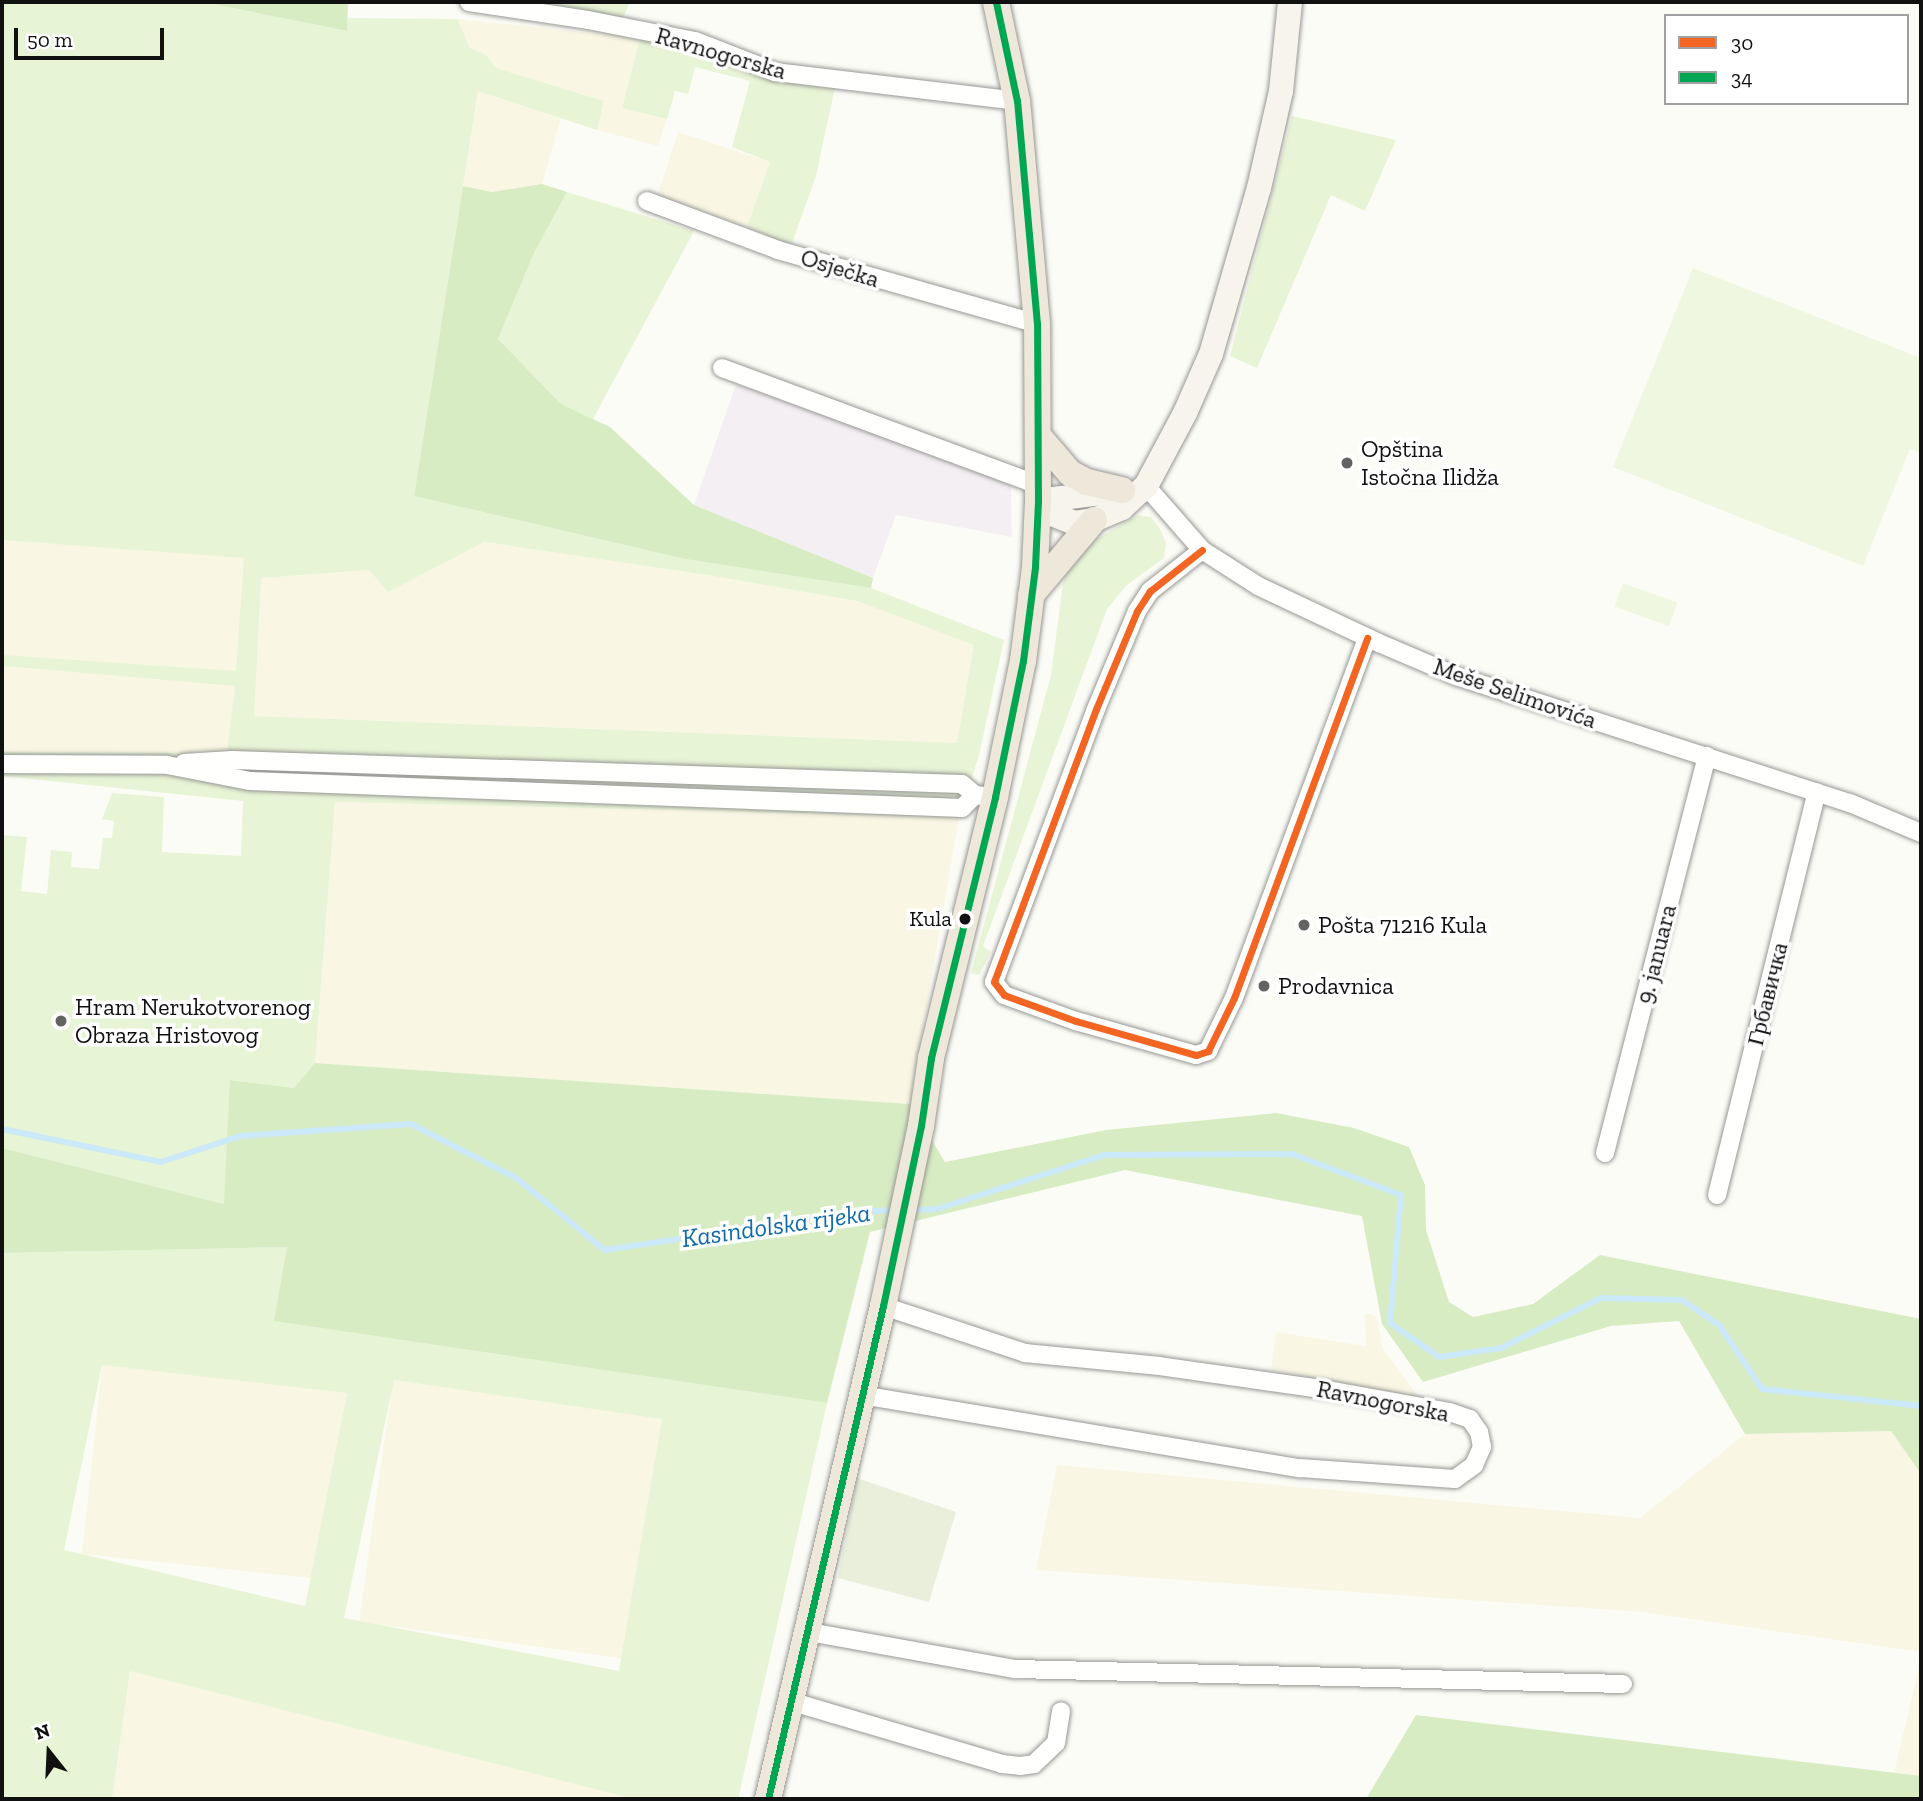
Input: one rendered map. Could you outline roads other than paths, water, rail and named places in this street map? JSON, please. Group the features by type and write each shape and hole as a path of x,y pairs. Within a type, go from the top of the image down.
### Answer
{"main road":[{"path":"768,1799 793,1702 883,1306 920,1126 930,1058 985,796 1023,661 1038,493 1037,324 1017,101 996,2"},
{"path":"1038,493 1063,520 1074,523 1094,520 1122,508 1199,383 1229,294 1259,188 1281,91 1290,2"},
{"path":"1039,437 1070,473 1087,482 1134,488"},
{"path":"1038,493 1134,488"},
{"path":"1031,595 1094,520"}],"street":[{"name":"Ravnogorska","path":"469,2 588,20 695,41 775,72 1017,101"},
{"name":"Osječka","path":"647,201 778,250 1037,324"},
{"path":"722,368 1038,493"},
{"name":"Meše Selimovića","path":"1134,488 1202,550 1258,586 1367,638 1467,680 1817,792 1921,833"},
{"path":"1202,550 1150,592 1137,611 1096,709 994,982 1004,995 1076,1021 1196,1055 1208,1051 1234,998 1367,638"},
{"name":"9. januara","path":"1605,1153 1707,756"},
{"path":"2,764 167,765 250,781 962,808 985,796"},
{"name":"Грбавичка","path":"1717,1195 1817,792"},
{"name":"Ravnogorska","path":"862,1395 1300,1468 1455,1479 1474,1465 1482,1447 1479,1432 1470,1419 1450,1412 1328,1390 1160,1366 1024,1353 883,1306"},
{"path":"809,1632 1015,1669 1623,1684"},
{"path":"793,1702 1002,1764 1020,1766 1034,1764 1056,1743 1061,1712"}],"waterway":[{"name":"Kasindolska rijeka","path":"2,1129 161,1162 240,1136 411,1124 516,1178 605,1250 855,1212 895,1210"},
{"name":"Kasindolska rijeka","path":"910,1210 937,1209 1104,1155 1292,1154 1401,1195 1390,1323 1439,1357 1501,1348 1601,1298 1682,1300 1719,1325 1762,1389 1921,1406"}],"place":[{"name":"Opština Istočna Ilidža","path":"1347,463"},
{"name":"Kula","path":"965,919"},
{"name":"Pošta 71216 Kula","path":"1304,925"},
{"name":"Prodavnica","path":"1264,986"},
{"name":"Hram Nerukotvorenog Obraza Hristovog","path":"61,1021"}]}
